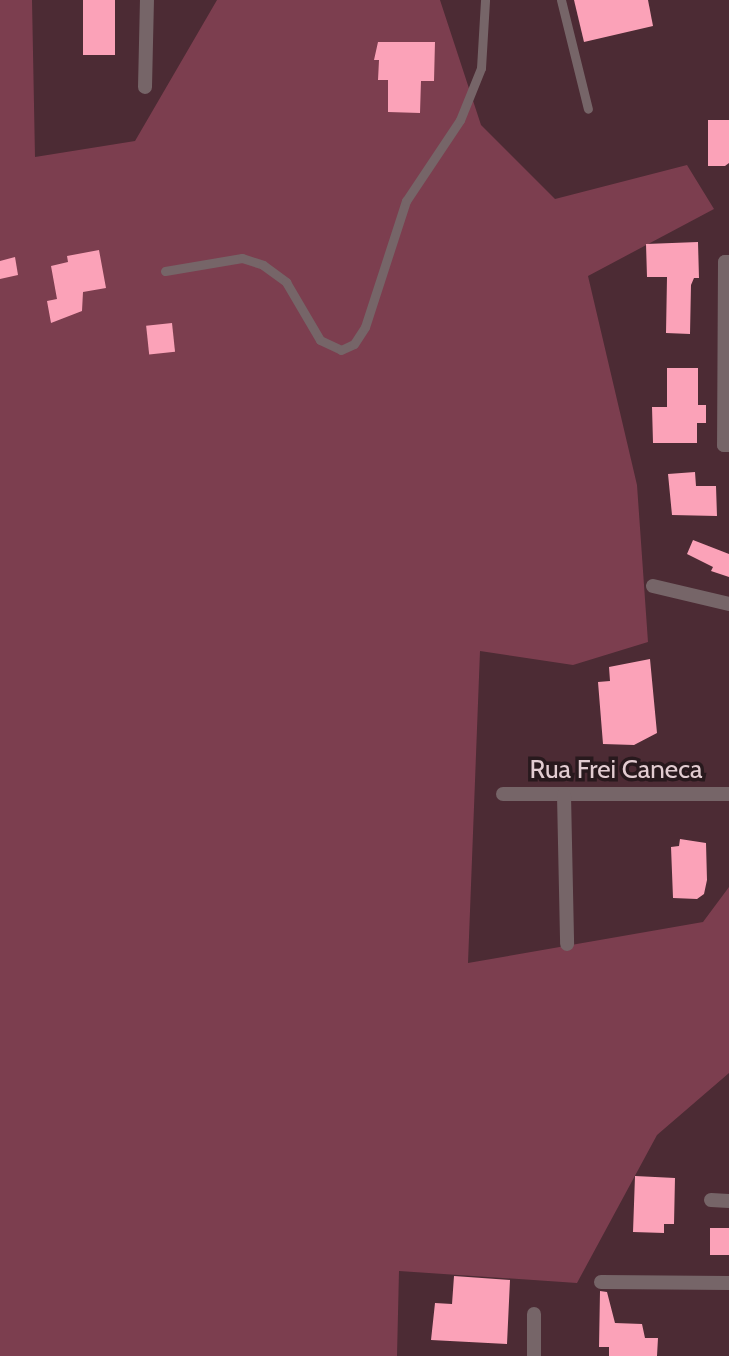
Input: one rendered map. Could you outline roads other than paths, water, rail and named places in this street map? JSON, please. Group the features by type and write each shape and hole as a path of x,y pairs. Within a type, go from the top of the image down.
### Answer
{"street":[{"path":"145,87 147,0"},
{"path":"726,445 727,262"},
{"path":"653,586 729,604"},
{"name":"Rua Frei Caneca","path":"503,794 729,794"},
{"path":"564,795 567,944"},
{"path":"711,1200 729,1201"},
{"path":"601,1282 729,1283"},
{"path":"534,1314 534,1356"}],"lane":[{"path":"165,271 242,258 263,265 286,282 320,340 341,350 354,344 365,327 406,201 460,120 481,68 485,0"},
{"path":"561,0 588,109"}]}
